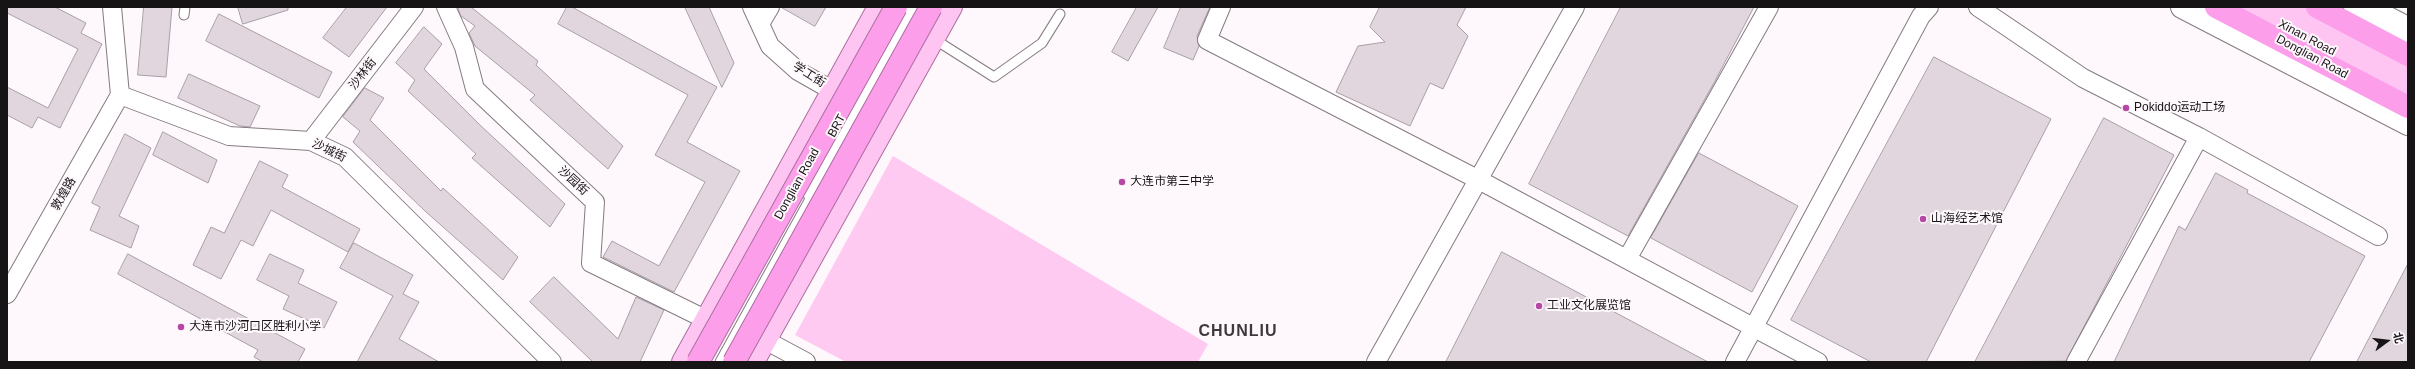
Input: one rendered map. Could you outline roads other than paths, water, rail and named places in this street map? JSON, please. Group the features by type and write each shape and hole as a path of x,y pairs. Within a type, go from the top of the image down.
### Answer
{"highway":[{"name":"Donglian Road","path":"698,362 896,7"},
{"path":"734,362 931,7"},
{"name":"Donglian Road","path":"2216,7 2408,107"},
{"path":"2317,7 2408,55"}],"main road":[{"path":"683,362 834,91 879,7"},
{"path":"753,362 951,7"},
{"path":"2182,7 2408,124"},
{"name":"Xinan Road","path":"2248,7 2408,91"},
{"name":"Xinan Road","path":"2283,7 2408,73"},
{"path":"2355,7 2408,35"}],"street":[{"path":"111,7 120,95"},
{"name":"沙林街","path":"311,141 414,7"},
{"name":"沙园街","path":"446,7 464,47 475,89 595,202 590,263 707,320"},
{"name":"学工街","path":"752,7 770,46 798,71 859,106 886,124"},
{"path":"760,24 770,7"},
{"path":"1222,7 1206,40 1479,180 1818,362"},
{"path":"1376,362 1575,7"},
{"path":"1627,259 1769,7"},
{"path":"1735,362 1755,328 1921,16 1929,7"},
{"path":"1978,7 2083,78 2199,137 2378,236"},
{"name":"沙城街","path":"120,95 229,136 311,141 344,156 552,362"},
{"name":"敦煌路","path":"7,294 120,95"},
{"path":"2076,362 2199,137"},
{"path":"765,340 806,362"}],"lane":[{"name":"BRT","path":"720,362 859,106 909,7"},
{"name":"BRT","path":"714,362 916,7"},
{"path":"2381,7 2408,21"},
{"path":"934,39 994,77 1042,43 1060,14"}],"place":[{"name":"Pokiddo运动工场","path":"2126,108"},
{"name":"大连市第三中学","path":"1122,182"},
{"name":"山海经艺术馆","path":"1923,219"},
{"name":"工业文化展览馆","path":"1539,306"},
{"name":"大连市沙河口区胜利小学","path":"181,327"}],"district":[{"name":"CHUNLIU","path":"1238,332"}]}
